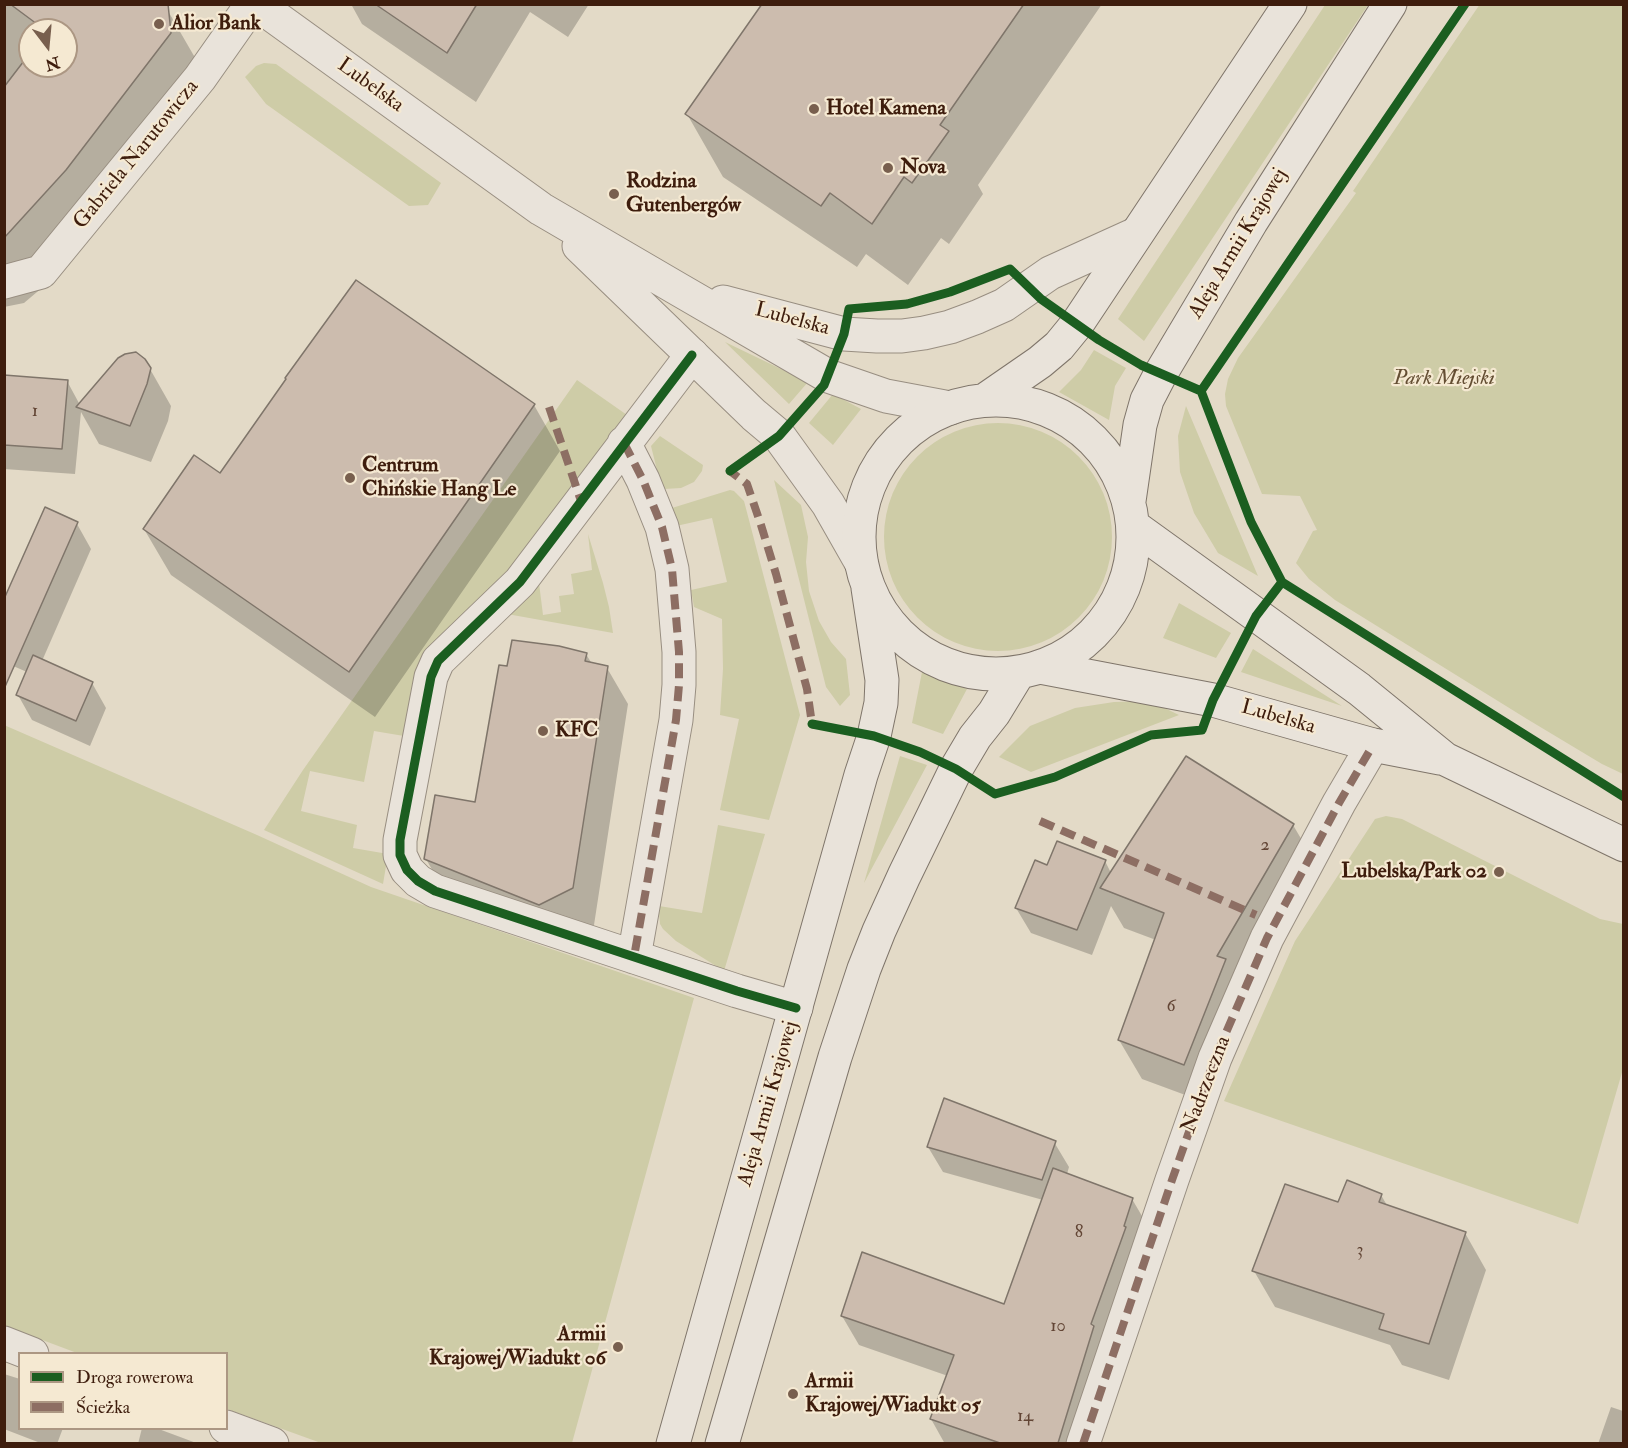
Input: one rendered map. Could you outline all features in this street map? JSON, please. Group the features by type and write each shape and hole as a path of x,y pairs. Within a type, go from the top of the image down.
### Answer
{"main road":[{"name":"Gabriela Narutowicza","path":"4,282 41,272 200,78 252,4"},
{"name":"Lubelska","path":"257,4 541,209 678,289 828,376 886,396 950,408"},
{"path":"985,400 1040,362 1059,346 1077,324 1290,4"},
{"name":"Aleja Armii Krajowej","path":"1029,669 1055,661 1083,643 1095,632 1115,605 1130,567 1133,542 1131,514 1140,424 1148,400 1161,373 1251,222 1390,4"},
{"name":"Lubelska","path":"541,209 754,415 779,436 828,504 865,575 874,601 890,624 911,645 935,660 976,673 990,674 1029,669 1213,700 1373,745 1445,759"},
{"name":"Lubelska","path":"678,289 844,334 902,336 950,327 978,317 1004,305 1050,273 1136,234"},
{"path":"692,355 520,582 438,661 431,677 400,840 400,855 407,870 418,881 435,891 737,991 796,1008"},
{"path":"950,408 985,400 1012,401 1039,406 1076,425 1105,453 1119,476 1131,514"},
{"name":"Aleja Armii Krajowej","path":"673,1443 882,703 882,680 858,535 865,494 877,469 893,447 913,428 950,408"},
{"path":"624,443 643,480 662,527 672,569 679,652 676,720 634,957"},
{"name":"Lubelska","path":"1131,514 1256,616 1359,688 1445,759 1623,845"},
{"path":"722,1443 832,1068 864,969 879,931 956,769 975,737 1029,669"},
{"name":"Nadrzeczna","path":"1083,1443 1215,1058 1267,938 1339,803 1373,745"},
{"path":"4,1343 29,1352"},
{"path":"228,1428 272,1443"}],"green space":[{"name":"Park Miejski","path":"1480,4 1623,5 1623,774 1527,719 1335,600 1309,579 1296,563 1313,531 1317,530 1300,496 1262,494 1226,406 1225,394 1228,379 1238,358 1356,193 1353,191"},
{"path":"1325,5 1368,5 1144,341 1118,319"},
{"path":"264,63 276,64 441,183 428,205 409,206 266,104 245,77 256,66"},
{"path":"725,342 808,382 789,404"},
{"path":"1094,350 1126,368 1115,386 1109,420 1059,392 1081,370"},
{"path":"577,380 627,415 502,582 410,737 374,731 364,782 310,771 301,811 357,825 353,848 388,854 383,884 264,830 303,770"},
{"path":"833,394 861,409 833,445 809,423"},
{"path":"1186,406 1258,576 1218,553 1194,513 1180,472 1178,436"},
{"path":"987,423 1009,423 1052,436 1079,456 1099,483 1110,515 1112,537 1110,559 1099,591 1079,618 1052,638 1031,646 1009,651 987,651 944,638 917,618 897,591 889,570 884,548 884,526 897,483 917,456 944,436 965,428"},
{"path":"660,436 703,465 702,471 694,482 681,488 664,489 651,446"},
{"path":"774,480 801,505 808,537 806,562 809,591 819,621 831,642 846,659 850,695 840,706 826,687"},
{"path":"730,490 744,501 800,715 769,820 720,810 739,719 720,715 723,669 722,619 694,607 691,590 727,582 712,518 676,526 672,508"},
{"path":"588,534 603,583 613,633 507,614 538,575 543,615 561,612 559,596 574,594 571,574 592,570"},
{"path":"1179,603 1231,633 1216,658 1163,638"},
{"path":"1253,649 1342,706 1241,672"},
{"path":"922,672 967,689 943,734 912,723"},
{"path":"1150,701 1179,715 1031,772 999,757 1030,726 1075,708 1114,702"},
{"path":"4,725 371,887 694,998 572,1443 321,1443 228,1409 228,1352 74,1352 5,1326"},
{"path":"900,756 927,765 864,883"},
{"path":"1386,816 1402,819 1600,919 1623,924 1623,1069 1578,1224 1224,1101 1295,941 1375,819"},
{"path":"718,825 765,834 724,971 676,941 663,929 659,913 659,906 702,913"}],"building":[{"path":"10,4 168,4 171,33 66,170 4,238 4,87 18,69 18,78 78,78 78,18 29,18"},
{"path":"375,4 477,4 447,53"},
{"name":"Hotel Kamena","path":"762,4 1024,4 940,125 949,131 912,183 904,177 872,224 830,193 821,206 685,114"},
{"name":"Centrum Chińskie Hang Le","path":"356,280 535,404 349,672 143,529 194,455 220,473"},
{"path":"136,352 151,368 130,426 76,407 118,358"},
{"path":"4,375 68,380 62,449 4,445"},
{"path":"45,507 78,522 4,689 4,599"},
{"name":"KFC","path":"512,640 559,646 587,653 585,661 608,666 573,888 539,905 424,859 435,795 475,802 499,665 507,666"},
{"path":"33,655 93,682 76,721 16,695"},
{"path":"1186,756 1294,824 1217,956 1226,959 1184,1065 1118,1040 1164,913 1100,888"},
{"path":"1057,841 1106,860 1077,930 1015,908 1035,860 1047,865"},
{"path":"944,1098 1056,1141 1042,1180 927,1147"},
{"path":"1053,1168 1133,1198 1124,1226 1126,1227 1091,1324 1094,1326 1058,1443 1000,1443 930,1419 954,1355 841,1316 862,1252 1004,1304"},
{"path":"1347,1180 1382,1194 1379,1202 1466,1232 1429,1344 1379,1329 1384,1314 1252,1271 1285,1184 1338,1202"}],"marked path":[{"path":"549,407 581,501"},
{"path":"624,443 643,480 662,527 672,569 679,652 676,720 634,957"},
{"path":"734,468 730,471 747,484 761,525 807,689 812,724 815,725"},
{"path":"1083,1444 1215,1058 1267,938 1339,803 1373,745"},
{"path":"1040,821 1256,915"}],"cycle path":[{"path":"1201,391 1465,4"},
{"path":"730,471 779,436 824,385 844,334 849,309 907,304 950,292 1010,269 1041,299 1099,340 1141,365 1201,391 1251,522 1282,582 1624,797"},
{"path":"692,355 520,582 438,661 431,677 400,840 400,855 407,870 418,881 435,891 737,991 796,1008"},
{"path":"812,724 874,736 920,752 956,769 995,794 1055,777 1151,735 1202,730 1213,700 1256,616 1282,582"}],"place":[{"name":"Alior Bank","path":"159,24"},
{"name":"Hotel Kamena","path":"814,109"},
{"name":"Nova","path":"888,168"},
{"name":"Rodzina Gutenbergów","path":"614,194"},
{"name":"Centrum Chińskie Hang Le","path":"350,478"},
{"name":"KFC","path":"543,731"},
{"name":"Lubelska/Park 02","path":"1499,872"},
{"name":"Armii Krajowej/Wiadukt 06","path":"618,1347"},
{"name":"Armii Krajowej/Wiadukt 05","path":"793,1394"}]}
